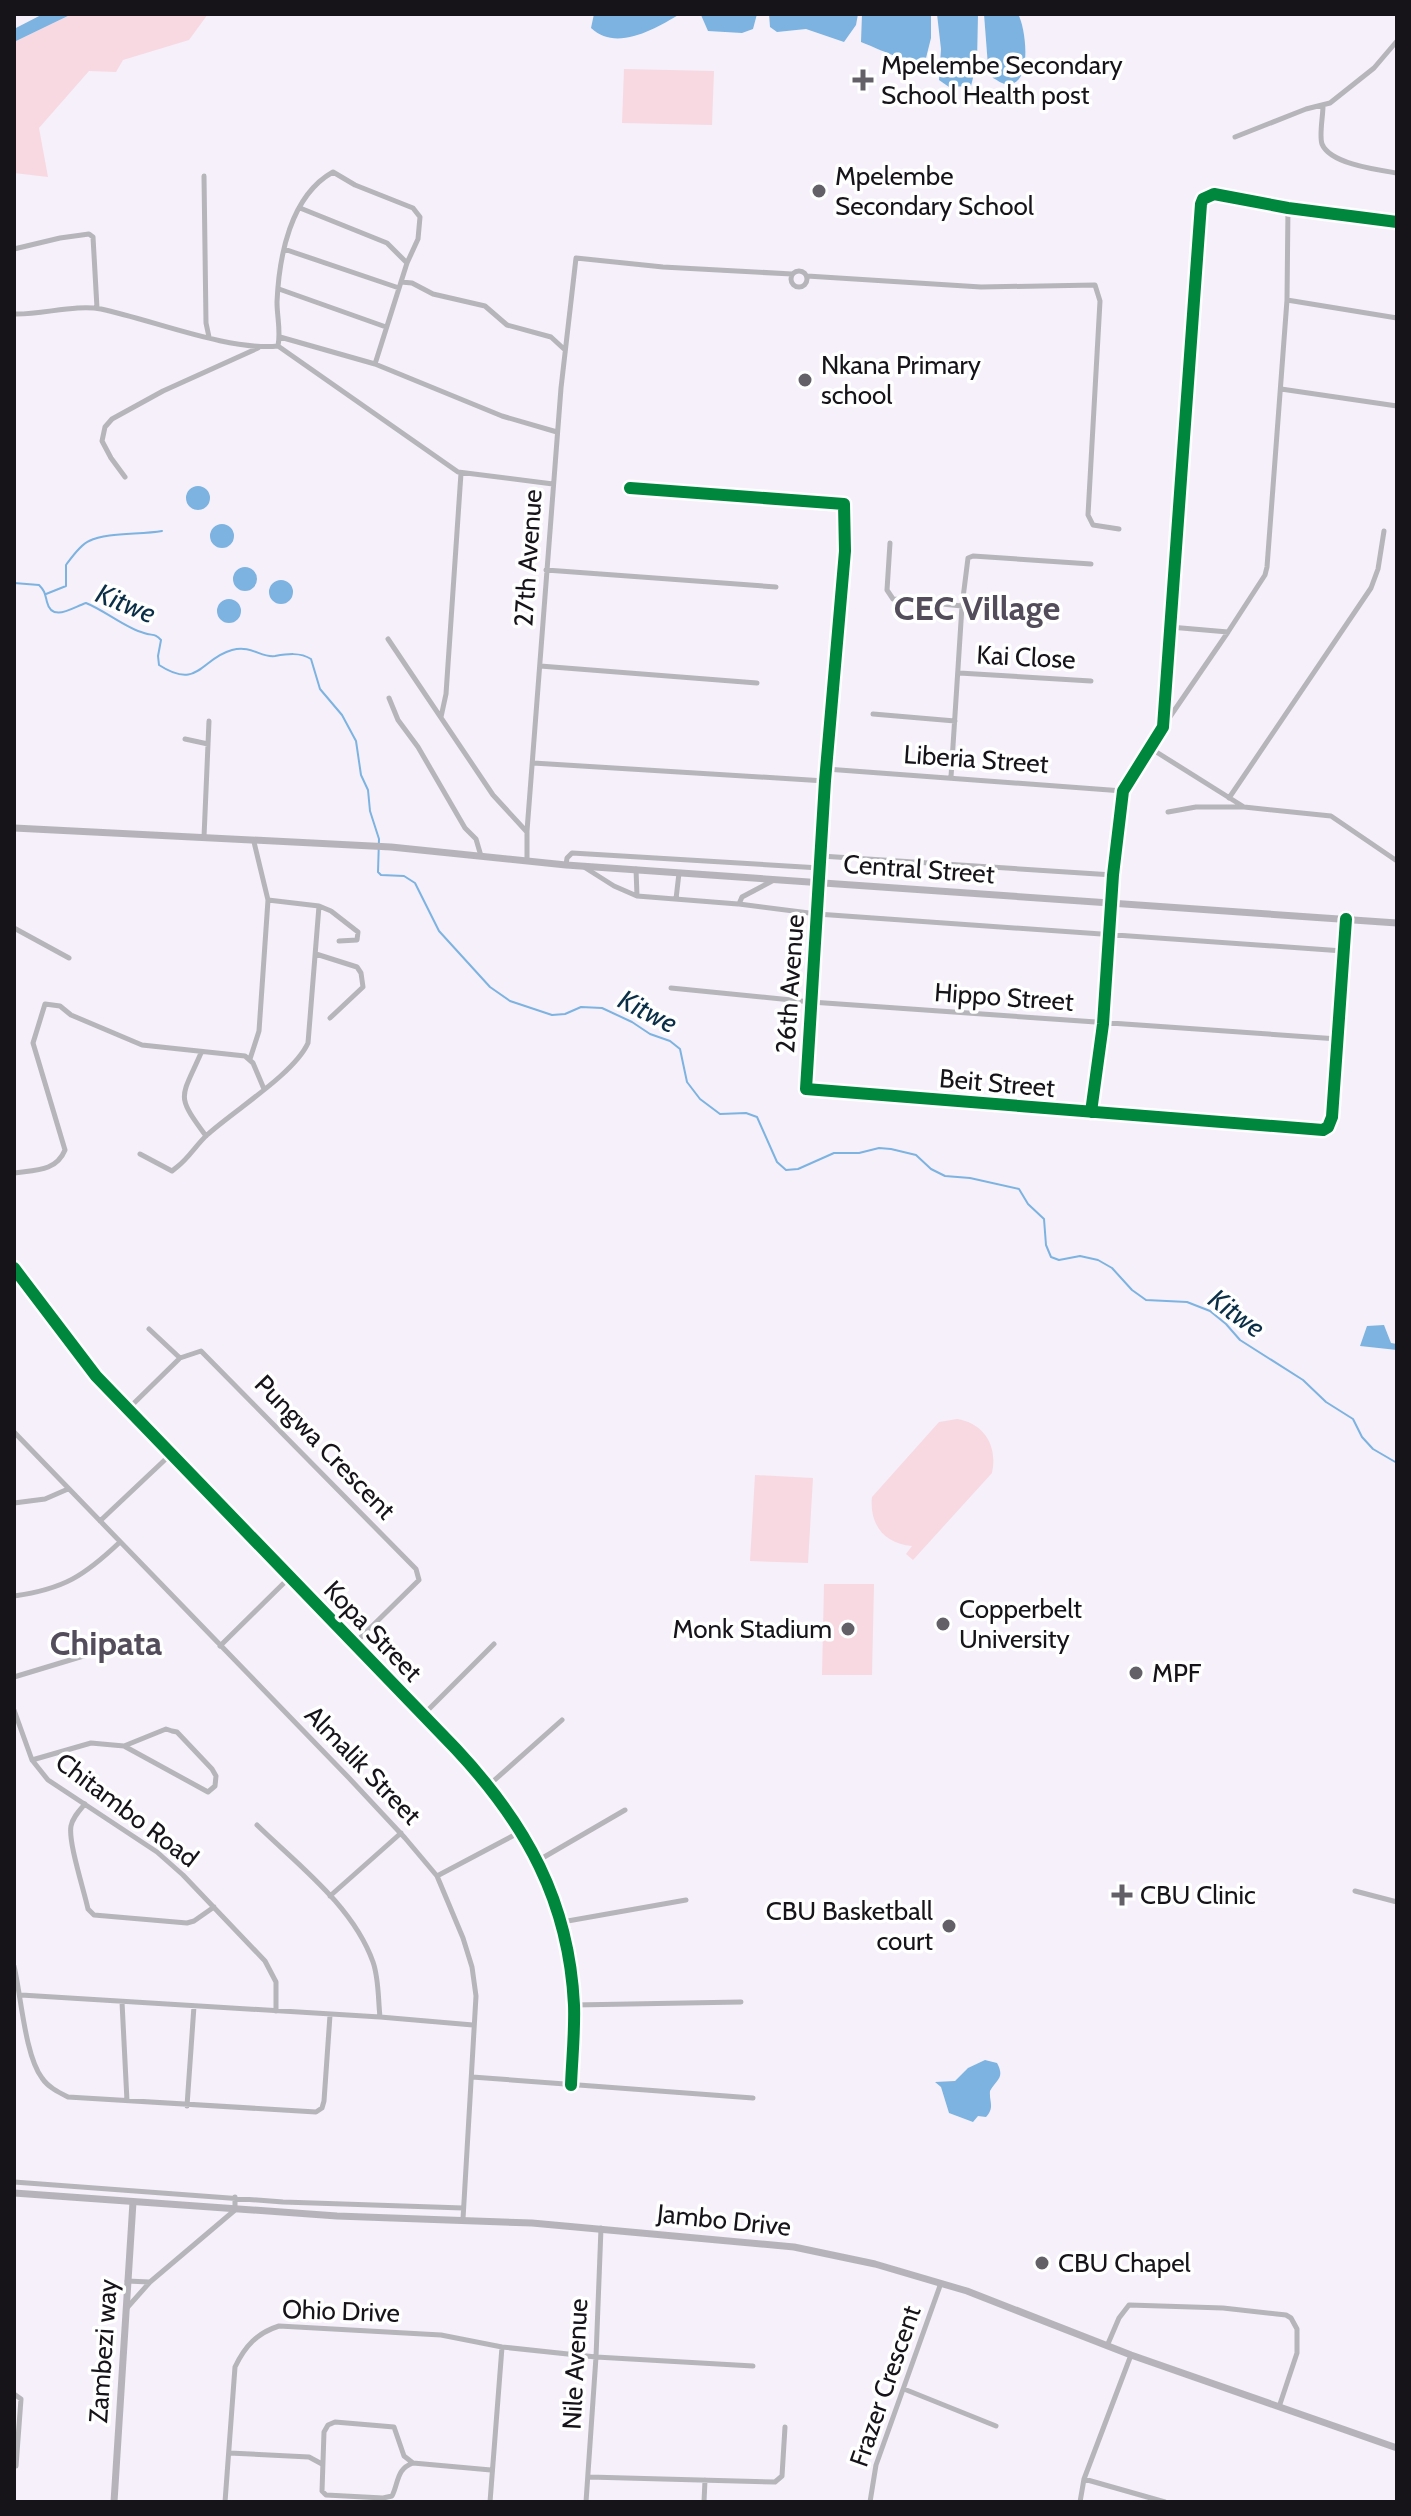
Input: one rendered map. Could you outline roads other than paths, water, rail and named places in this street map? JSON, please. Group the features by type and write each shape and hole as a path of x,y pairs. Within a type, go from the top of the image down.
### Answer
{"main road":[{"name":"Central Street","path":"14,828 391,847 566,865 1397,923"},
{"name":"Jambo Drive","path":"14,2193 235,2210 601,2228 794,2247 875,2264 941,2283 1131,2355 1397,2448"},
{"name":"Zambezi way","path":"114,2502 133,2202"}],"street":[{"path":"1235,137 1306,109 1323,106 1374,68 1397,41"},
{"path":"1323,106 1322,144 1327,152 1347,163 1397,173"},
{"path":"278,346 277,304 284,249 294,216 321,181 333,172 355,185 413,208 420,217 418,239 407,263 375,364"},
{"path":"204,176 206,323 209,337"},
{"path":"1163,727 1203,199 1214,194 1288,208 1397,222"},
{"path":"300,208 387,243 407,263"},
{"path":"1091,1112 1103,1024 1113,875 1123,791 1266,571 1287,300 1288,208"},
{"path":"14,249 89,234 94,240 97,308"},
{"path":"284,249 400,285 412,283 433,294 485,306 507,325 551,337 565,350"},
{"name":"27th Avenue","path":"527,861 557,432 576,258 663,267 792,274"},
{"path":"807,276 806,284 798,288 791,282 792,274 800,271 807,276 981,287 1095,285 1100,301 1088,515 1093,525 1119,529"},
{"path":"279,289 386,327"},
{"path":"1287,300 1397,318"},
{"path":"14,314 97,308 209,337 260,347 278,346 428,454 461,473 553,484"},
{"path":"280,337 375,364 502,416 557,432"},
{"path":"125,477 102,441 105,427 112,419 163,391 260,347"},
{"path":"1281,389 1397,406"},
{"path":"441,717 446,694 461,473"},
{"name":"26th Avenue","path":"630,488 844,504 845,551 825,781 806,1089"},
{"path":"1229,798 1371,588 1378,569 1384,531"},
{"path":"890,543 887,590 893,599 962,606"},
{"path":"951,777 966,562 973,556 1091,564"},
{"path":"546,570 776,587"},
{"path":"1170,627 1228,632"},
{"path":"388,639 493,795 527,831"},
{"path":"540,666 757,683"},
{"name":"Kai Close","path":"959,673 1091,681"},
{"path":"389,698 398,720 418,747 465,828 476,839 481,857"},
{"path":"873,714 955,721"},
{"path":"203,838 209,721"},
{"path":"185,739 208,744"},
{"path":"1150,748 1244,807"},
{"path":"533,763 825,781"},
{"name":"Liberia Street","path":"826,769 1123,791"},
{"path":"1168,812 1196,807 1244,807 1331,816 1397,861"},
{"path":"254,842 268,900 259,1031 250,1059 264,1089"},
{"path":"566,865 572,853 820,868"},
{"path":"821,856 1113,875"},
{"path":"583,866 614,886 637,896 817,914 1343,951"},
{"path":"636,869 637,896"},
{"path":"676,899 679,872"},
{"path":"739,904 742,897 775,879"},
{"path":"268,900 319,906 331,911 358,932 357,940 339,941"},
{"path":"140,1154 172,1171 206,1136 299,1057 308,1043 319,906"},
{"path":"1338,1039 1346,919"},
{"path":"14,928 69,958"},
{"path":"316,954 357,967 364,982 363,987 330,1018"},
{"name":"Hippo Street","path":"671,988 811,1002 1338,1039"},
{"path":"14,1173 49,1168 57,1163 65,1150 33,1043 45,1004 60,1006 71,1015 130,1041 201,1053 240,1055 250,1059"},
{"name":"Beit Street","path":"806,1089 1317,1131 1328,1127 1332,1117 1338,1039"},
{"path":"201,1053 184,1092 183,1105 206,1136"},
{"name":"Kopa Street","path":"14,1268 80,1356 128,1410 489,1785 522,1831 539,1860 562,1922 574,2005 571,2085"},
{"path":"128,1410 180,1358 149,1329"},
{"name":"Pungwa Crescent","path":"180,1358 195,1351 207,1355 416,1569 419,1580 355,1643"},
{"name":"Almalik Street","path":"14,1432 401,1833 437,1876 472,1967 476,1996 463,2219"},
{"path":"100,1521 170,1455"},
{"path":"14,1503 45,1499 68,1489"},
{"path":"14,1596 43,1592 76,1579 91,1570 120,1542"},
{"path":"220,1646 290,1577"},
{"path":"423,1715 494,1644"},
{"path":"14,1677 90,1654"},
{"name":"Chitambo Road","path":"14,1710 32,1760 48,1780 157,1852 214,1907 273,1971 276,2011"},
{"path":"489,1785 562,1720"},
{"path":"32,1760 91,1743 124,1746 208,1792 215,1786 216,1776 212,1769 177,1732 166,1729 124,1746"},
{"path":"85,1804 71,1827 72,1840 88,1909 94,1915 187,1923 214,1907"},
{"path":"539,1860 625,1810"},
{"path":"257,1825 330,1896 359,1935 374,1964 380,2017"},
{"path":"437,1876 522,1831"},
{"path":"330,1896 401,1833"},
{"path":"1355,1891 1397,1902"},
{"path":"562,1922 686,1900"},
{"path":"14,1966 31,2052 41,2078 68,2097 316,2112 322,2108 324,2101 330,2015"},
{"path":"18,1992 122,2002 473,2025"},
{"path":"122,2002 127,2101"},
{"path":"574,2005 741,2002"},
{"path":"187,2106 194,2006"},
{"path":"472,2077 753,2098"},
{"path":"14,2182 348,2205 463,2208"},
{"path":"133,2202 134,2190"},
{"path":"125,2309 150,2282 235,2210 235,2197"},
{"name":"Nile Avenue","path":"586,2502 601,2228"},
{"path":"127,2281 150,2282"},
{"name":"Frazer Crescent","path":"870,2502 876,2465 941,2283"},
{"path":"1107,2346 1119,2318 1129,2305 1223,2308 1286,2315 1294,2322 1299,2338 1294,2366 1279,2408"},
{"name":"Ohio Drive","path":"225,2502 235,2367 241,2354 265,2331 279,2326 441,2335 502,2347 596,2357 753,2366"},
{"path":"490,2502 502,2347"},
{"path":"1080,2502 1084,2479 1131,2355"},
{"path":"904,2389 996,2426"},
{"path":"14,2394 21,2399 16,2466"},
{"path":"413,2463 404,2456 394,2427 335,2422 328,2425 324,2432 322,2491 326,2495 392,2496 399,2473 413,2463 491,2470"},
{"path":"589,2477 780,2480 785,2427"},
{"path":"309,2457 323,2450"},
{"path":"229,2453 309,2457 322,2464"},
{"path":"1084,2479 1165,2502"},
{"path":"704,2502 705,2480"}],"water":[{"path":"43,14 72,14 14,42 14,29"},
{"path":"594,14 680,14 636,36 612,38 591,28"},
{"path":"757,14 753,29 742,33 708,31 701,15"},
{"path":"769,14 858,14 856,25 844,42 806,29 777,32 770,27"},
{"path":"862,14 931,14 931,38 926,58 902,58 861,42"},
{"path":"937,14 978,14 977,62 971,86 949,87 939,80 941,49"},
{"path":"984,14 1018,14 1021,21 1025,64 1018,80 1011,84 993,78 988,66"},
{"path":"198,486 207,489 210,498 207,507 198,510 189,507 186,498 189,489"},
{"path":"217,524 227,524 234,531 234,541 227,548 217,548 210,541 210,531"},
{"path":"245,567 254,570 257,579 254,588 245,591 236,588 233,579 236,570"},
{"path":"276,580 286,580 293,587 293,597 286,604 276,604 269,597 269,587"},
{"path":"224,599 234,599 241,606 241,616 234,623 224,623 217,616 217,606"},
{"path":"1384,1325 1391,1343 1397,1344 1397,1350 1360,1346 1367,1326"},
{"path":"985,2060 997,2063 1000,2072 990,2091 989,2113 986,2117 978,2116 973,2122 949,2113 941,2087 935,2082 955,2081 968,2068"}],"waterway":[{"path":"46,594 66,586 66,565 89,541 105,536 162,531"},
{"name":"Kitwe","path":"14,583 39,585 53,612 64,612 86,603 130,627 157,636 161,640 159,665 183,675 192,674 222,654 239,649 270,656 302,655 311,659 320,689 342,715 356,741 361,775 368,790 370,811 379,839 378,872 381,875 404,876 415,883 439,931 490,987 510,1001 552,1015 565,1014 581,1007 602,1008 650,1034 670,1041 680,1049 687,1082 700,1099 720,1114 746,1113 757,1117 777,1162 786,1170 798,1169 834,1153 859,1153 879,1148 916,1155 931,1169 945,1176 1019,1189 1028,1204 1044,1219 1046,1245 1051,1257 1059,1260 1080,1256 1098,1260 1112,1268 1146,1300 1187,1302 1210,1311 1240,1340 1303,1380 1326,1402 1353,1419 1362,1437 1373,1449 1397,1463"}],"place":[{"name":"Mpelembe Secondary School Health post","path":"863,80"},
{"name":"Mpelembe Secondary School","path":"819,191"},
{"name":"Nkana Primary school","path":"805,380"},
{"name":"Copperbelt University","path":"943,1624"},
{"name":"Monk Stadium","path":"848,1629"},
{"name":"MPF","path":"1136,1673"},
{"name":"CBU Clinic","path":"1122,1895"},
{"name":"CBU Basketball court","path":"949,1926"},
{"name":"CBU Chapel","path":"1042,2263"}],"district":[{"name":"CEC Village","path":"977,608"},
{"name":"Chipata","path":"106,1643"}]}
